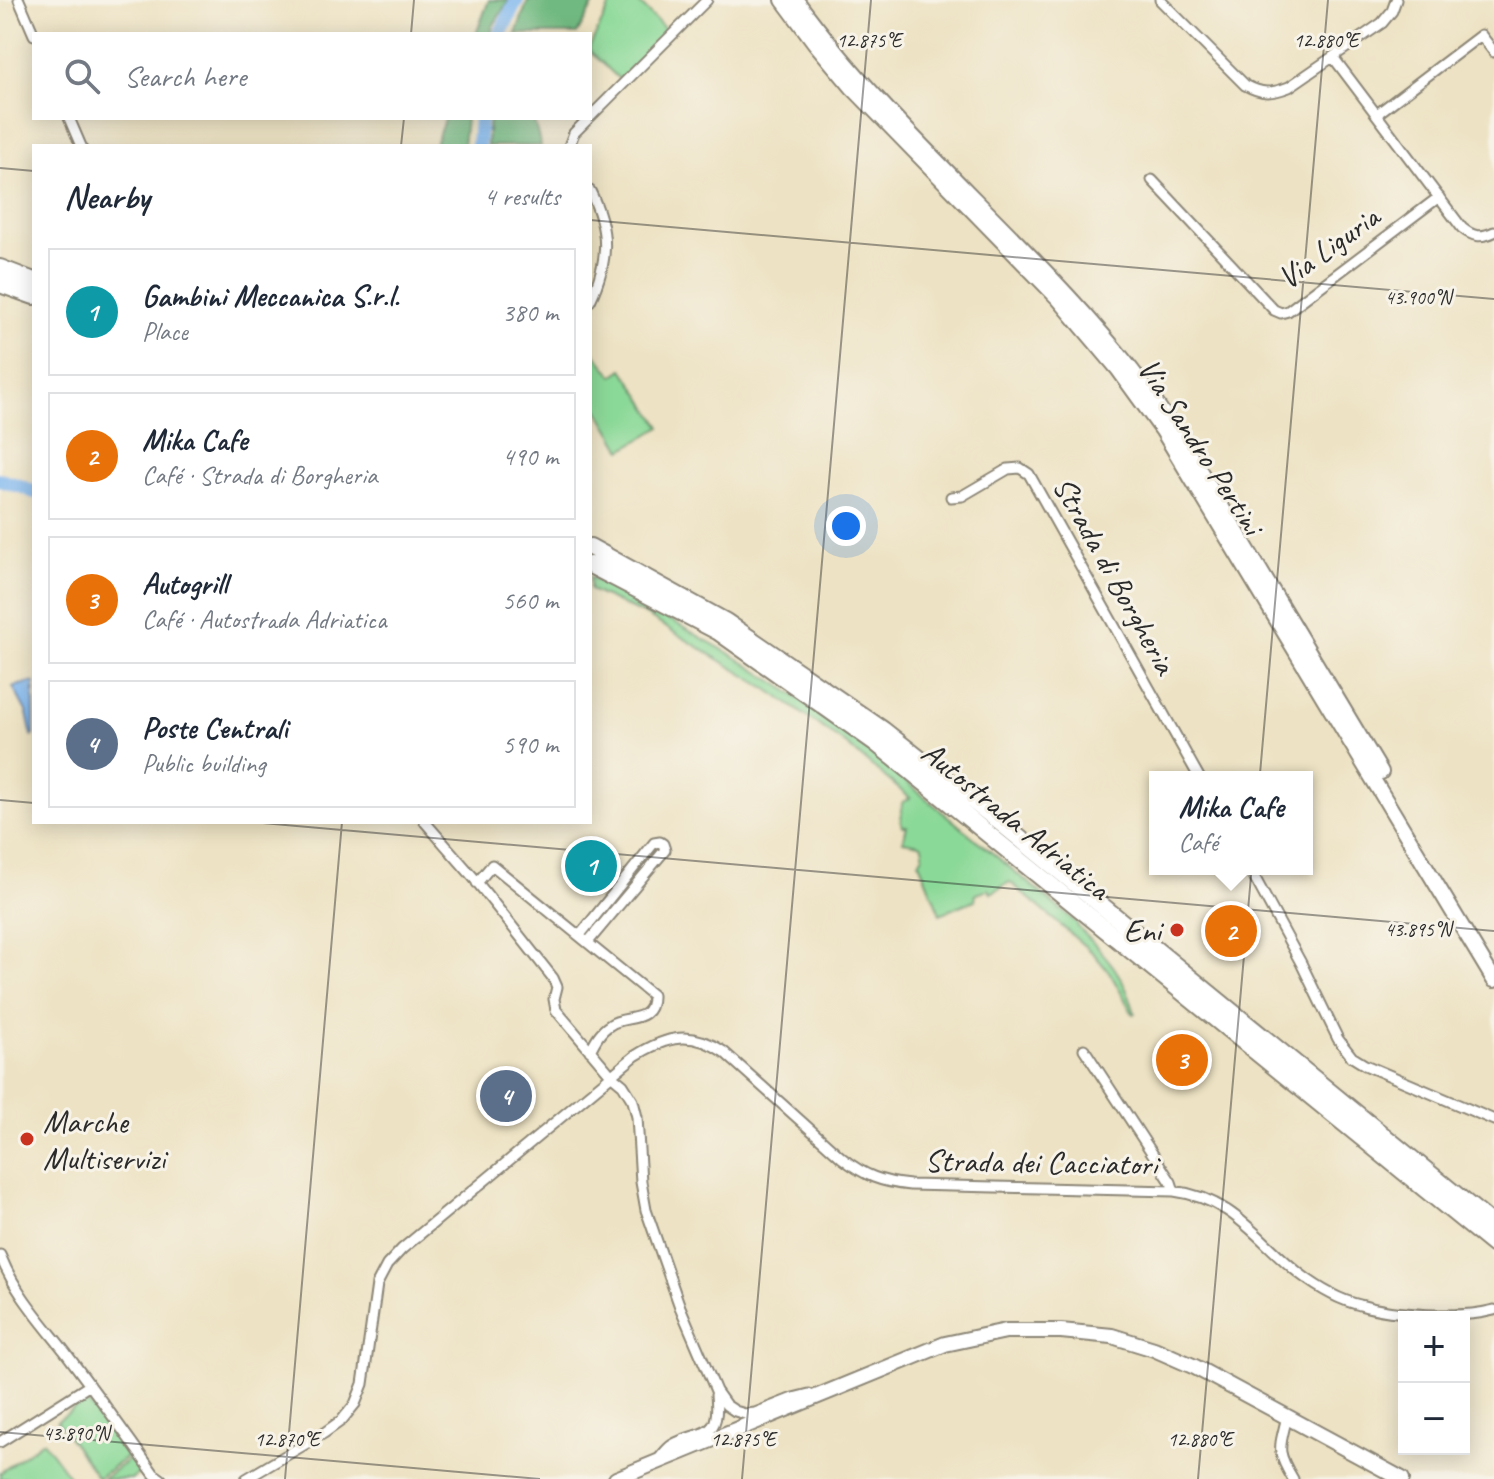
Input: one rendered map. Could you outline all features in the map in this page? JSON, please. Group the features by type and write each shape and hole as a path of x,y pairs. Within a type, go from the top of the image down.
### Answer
{"highway":[{"path":"0,268 32,280"},
{"path":"0,284 32,295"},
{"name":"Autostrada Adriatica","path":"592,548 726,622 883,730 1494,1226"},
{"name":"Autostrada Adriatica","path":"592,566 719,632 876,743 1494,1245"}],"main road":[{"name":"Via Sandro Pertini","path":"783,0 852,87 1058,298 1118,369 1163,431 1494,980"},
{"name":"Via Sandro Pertini","path":"796,0 858,78 1061,286 1120,355 1173,426 1494,962"},
{"path":"616,1479 945,1344 1006,1331 1061,1331 1112,1336 1154,1349 1195,1367 1402,1479"}],"street":[{"path":"19,0 33,32"},
{"path":"592,116 707,0"},
{"path":"1160,0 1245,85 1260,93 1274,93 1289,87 1333,57 1382,23 1396,0"},
{"path":"1377,114 1481,35 1494,52"},
{"path":"1333,57 1462,228 1471,235 1481,237 1494,232"},
{"path":"70,120 80,144"},
{"path":"570,144 574,133 588,120"},
{"name":"Via Liguria","path":"1152,180 1274,310 1281,313 1288,311 1439,197"},
{"path":"592,196 602,218 605,241 601,279 592,297"},
{"name":"Strada di Borgheria","path":"951,497 962,496 1008,469 1020,468 1029,474 1196,771"},
{"path":"427,824 553,978 557,987 554,999 556,1010 623,1085 633,1101 646,1210 680,1307 716,1391 726,1405 745,1414 807,1394 821,1395"},
{"path":"654,843 663,844 665,850 584,939 654,843"},
{"path":"477,883 492,865 649,990 653,1000 643,1015 610,1024 590,1051"},
{"path":"1253,875 1338,1039 1352,1057 1494,1120"},
{"name":"Strada dei Cacciatori","path":"251,1478 324,1433 342,1420 355,1404 363,1384 377,1284 387,1265 402,1249 635,1056 656,1043 690,1037 712,1044 724,1052 842,1158 874,1179 910,1185 1174,1191 1207,1198 1231,1212 1300,1274 1334,1295 1359,1305 1440,1315 1472,1315 1494,1310"},
{"path":"1084,1049 1174,1191"},
{"path":"0,1255 18,1292 157,1477"},
{"path":"0,1442 90,1385"},
{"path":"655,1463 670,1446 711,1428 716,1418 716,1391"},
{"path":"1287,1416 1280,1456 1293,1479"}],"green space":[{"path":"489,0 509,0 492,32 477,32"},
{"path":"528,0 596,0 578,32 517,32"},
{"path":"613,0 636,0 667,31 620,80 592,53 592,42"},
{"path":"444,120 466,120 463,144 435,144"},
{"path":"489,120 534,120 540,144 487,144"},
{"path":"592,350 613,376 623,369 661,427 622,450 592,399"},
{"path":"592,578 732,655 787,690 858,742 1077,923 1119,976 1135,1013 1094,954 1010,882 991,893 989,889 976,894 975,900 940,914 919,862 923,847 903,841 907,826 901,823 902,803 910,798 847,745 769,690 647,616 592,591"},
{"path":"86,1400 127,1457 98,1478 57,1421"},
{"path":"43,1441 71,1479 0,1479 0,1473"},
{"path":"131,1458 142,1471 131,1479 103,1479"}],"water":[{"path":"32,682 32,737 27,713 13,687"}],"waterway":[{"path":"501,32 517,0"},
{"path":"478,144 480,120"},
{"path":"0,480 32,491"}],"place":[{"name":"Gambini Meccanica S.r.l.","path":"591,866"},
{"name":"Eni","path":"1177,930"},
{"name":"Mika Cafe","path":"1231,931"},
{"name":"Autogrill","path":"1182,1060"},
{"name":"Poste Centrali","path":"506,1096"},
{"name":"Marche Multiservizi","path":"27,1139"}]}
